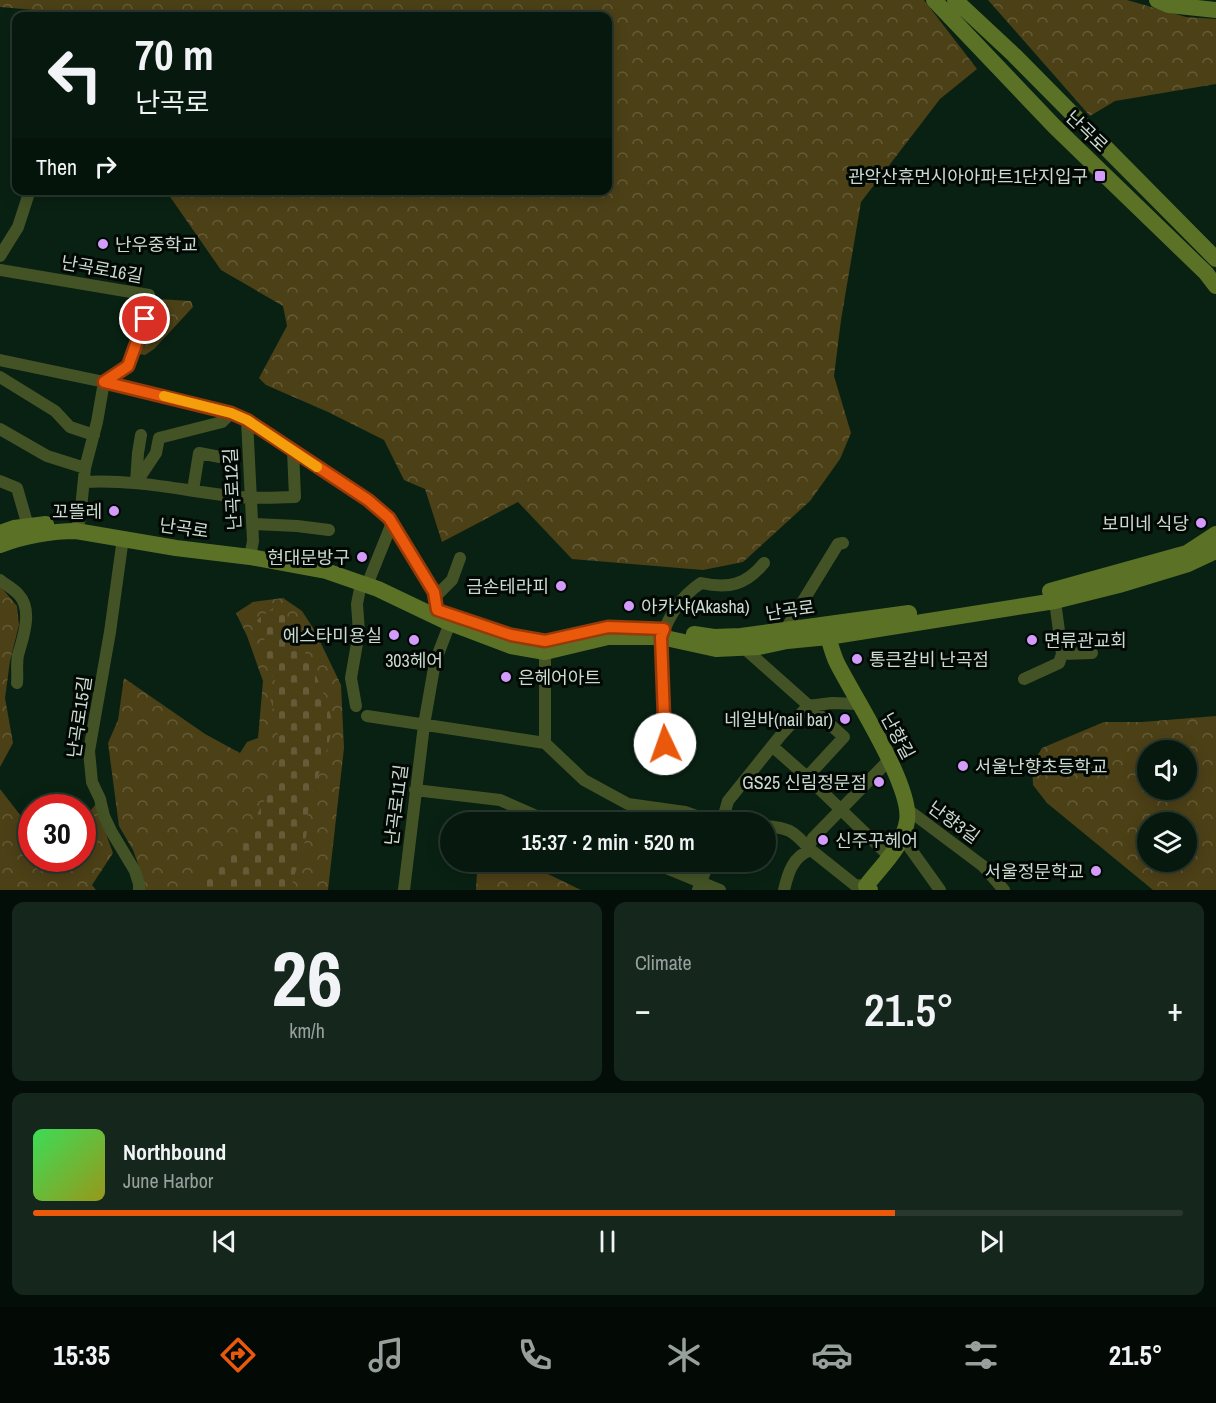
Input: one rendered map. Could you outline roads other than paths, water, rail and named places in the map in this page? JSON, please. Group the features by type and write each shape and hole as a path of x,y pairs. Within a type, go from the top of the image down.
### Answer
{"main road":[{"name":"난곡로","path":"934,0 1055,127 1206,273 1216,286"},
{"name":"난곡로","path":"955,0 1014,55 1216,259"},
{"path":"1156,0 1169,5 1216,10"},
{"name":"난곡로","path":"0,533 14,528 65,523 77,528 176,548 251,554"},
{"name":"난곡로","path":"0,545 77,528 251,554 366,582 440,612 511,646 545,652 608,637 663,633 716,649 759,647 788,635 1054,590 1187,553 1216,534"},
{"name":"난곡로","path":"440,612 511,635 545,641 608,627 714,637 788,635 828,637 1055,601 1178,567 1216,551"},
{"name":"난향길","path":"828,637 836,660 900,782 907,809 907,820 902,837 868,888"}],"street":[{"path":"0,255 6,236 24,211 29,195"},
{"name":"난곡로16길","path":"0,270 149,296 145,319 128,366 104,382"},
{"path":"1,363 104,382 231,413 247,420 368,500 389,518 440,612"},
{"path":"0,377 55,411 70,426 94,435"},
{"path":"77,528 85,468 104,382"},
{"path":"136,483 156,453 159,438 222,422 231,413"},
{"name":"난곡로12길","path":"247,420 252,525 251,554"},
{"path":"0,429 47,456 85,468"},
{"path":"136,483 141,435"},
{"path":"84,482 159,484 250,498 295,497 292,450"},
{"path":"193,490 199,453 220,457"},
{"path":"0,481 17,488 28,526"},
{"path":"356,706 351,678 359,632 357,604 392,523"},
{"path":"252,525 297,526 330,530"},
{"name":"난곡로15길","path":"123,538 89,751 92,782 100,799 104,816 135,871 139,890"},
{"path":"788,635 789,624 838,544 843,543"},
{"name":"난곡로11길","path":"404,890 415,790 435,662 440,612 460,558"},
{"path":"666,764 663,633 676,606 701,583 714,586 744,582 753,576 764,563"},
{"path":"0,580 18,593 25,608 24,635 17,658 19,672 17,684"},
{"path":"1024,679 1059,663 1062,654 1055,601"},
{"path":"744,648 844,737 807,777"},
{"path":"545,652 545,743"},
{"path":"1062,654 1092,653"},
{"path":"725,812 728,801 808,706 832,703 859,704"},
{"path":"367,716 545,743 585,780 628,804 685,812"},
{"path":"772,746 841,808 890,857"},
{"path":"810,849 813,838 889,760"},
{"path":"415,790 500,800 527,812"},
{"name":"난향3길","path":"907,809 983,866 1004,890"},
{"path":"776,827 798,835 810,849 855,885 868,888"},
{"path":"902,837 940,890"},
{"path":"784,890 796,859 802,852 810,849"},
{"path":"671,872 700,886 720,890"}],"place":[{"name":"관악산휴먼시아아파트1단지입구","path":"1100,176"},
{"name":"난우중학교","path":"103,244"},
{"name":"꼬뜰레","path":"114,511"},
{"name":"보미네 식당","path":"1201,523"},
{"name":"현대문방구","path":"362,557"},
{"name":"금손테라피","path":"561,586"},
{"name":"아카샤(Akasha)","path":"629,606"},
{"name":"에스타미용실","path":"394,635"},
{"name":"303헤어","path":"414,640"},
{"name":"면류관교회","path":"1032,640"},
{"name":"통큰갈비 난곡점","path":"857,659"},
{"name":"은헤어아트","path":"506,677"},
{"name":"네일바(nail bar)","path":"845,719"},
{"name":"서울난향초등학교","path":"963,766"},
{"name":"GS25 신림정문점","path":"879,782"},
{"name":"신주꾸헤어","path":"823,840"},
{"name":"서울정문학교","path":"1096,871"}]}
